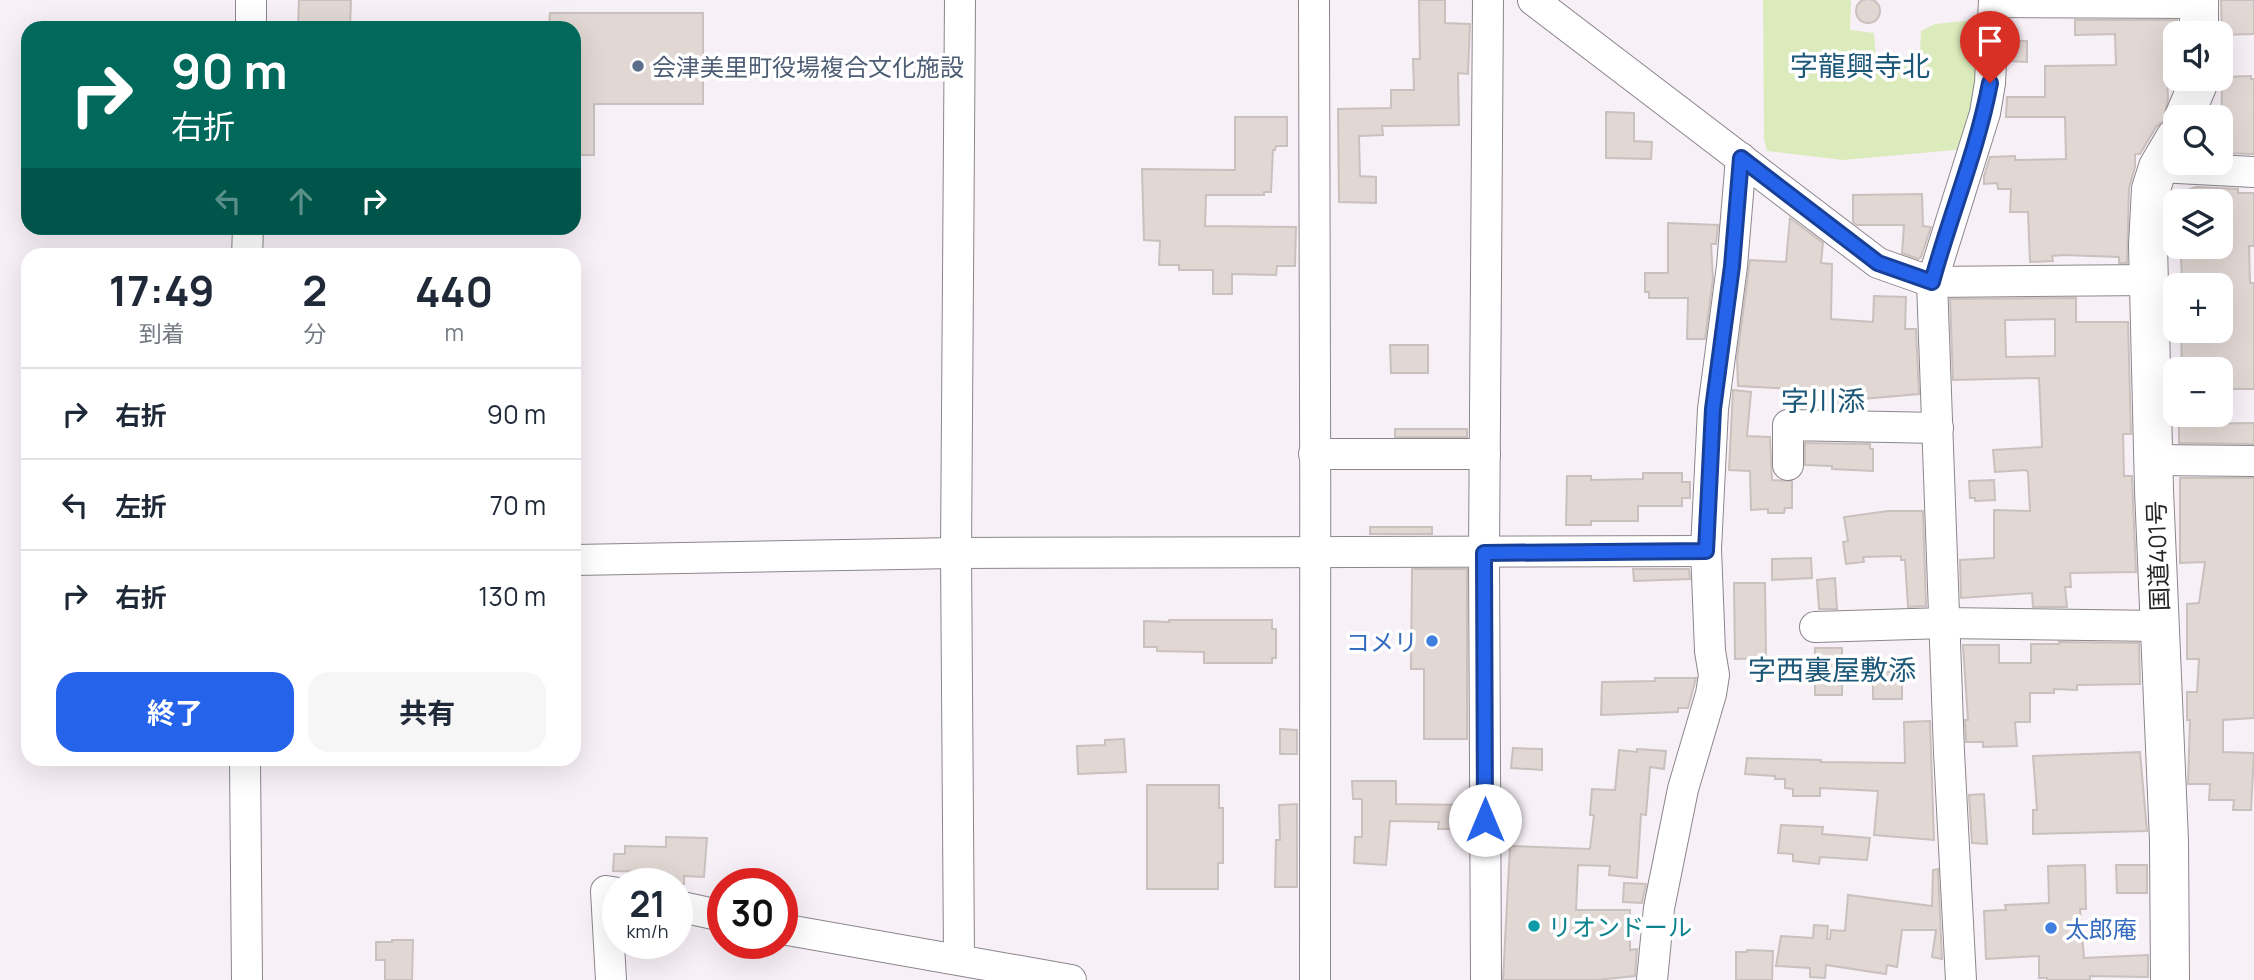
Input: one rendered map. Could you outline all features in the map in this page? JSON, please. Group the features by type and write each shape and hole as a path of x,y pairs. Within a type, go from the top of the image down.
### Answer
{"highway":[{"name":"国道401号","path":"2163,161 2151,189 2149,280 2153,460 2169,841 2170,980"}],"street":[{"path":"251,0 251,21"},
{"path":"959,958 956,553 961,0"},
{"path":"1314,0 1314,454 1317,553 1315,980"},
{"path":"1486,980 1484,553 1488,0"},
{"path":"1533,0 1878,263 1932,282 2149,280"},
{"path":"1961,980 1932,282 1984,113 1990,83 1994,1 2199,12"},
{"path":"1652,980 1659,908 1683,789 1714,676 1710,651 1706,551 1713,409 1732,266 1741,158"},
{"path":"2233,167 2254,172"},
{"path":"1788,465 1788,425 1938,428"},
{"path":"1314,454 1485,454"},
{"path":"2153,460 2254,461"},
{"path":"581,560 956,553 1706,551"},
{"path":"1815,627 1945,622 2160,626"},
{"path":"245,766 247,980"},
{"path":"798,932 959,958 1071,980"},
{"path":"610,959 611,980"}],"green space":[{"path":"1763,0 1851,0 1850,30 1874,33 1876,59 1920,56 1921,31 1935,24 1984,19 1966,149 1843,160 1767,151 1764,138"}],"building":[{"path":"1868,-1 1876,3 1880,11 1876,19 1868,23 1860,19 1856,11 1860,3"},
{"path":"299,0 351,0 350,21 298,21"},
{"path":"1419,0 1445,0 1445,23 1470,24 1468,74 1458,73 1459,125 1382,126 1383,135 1359,136 1360,176 1376,177 1376,203 1339,202 1338,109 1391,108 1391,90 1414,90 1413,59 1420,59"},
{"path":"2221,0 2254,0 2254,34 2233,35 2233,21 2222,21"},
{"name":"会津美里町役場複合文化施設","path":"550,13 703,13 703,104 594,104 594,155 581,155 581,21 549,21"},
{"path":"2075,20 2177,20 2163,21 2163,91 2168,91 2168,99 2167,105 2163,105 2163,121 2156,127 2140,154 2135,154 2135,167 2129,188 2127,263 2119,263 2119,257 2063,255 2052,256 2053,261 2030,262 2028,212 2010,212 2011,189 1998,189 1997,183 1984,184 1990,157 2015,156 2015,160 2066,159 2065,117 2006,117 2007,97 2045,97 2045,66 2116,65 2115,34 2075,35"},
{"path":"2010,41 2027,41 2027,62 2009,61"},
{"path":"2251,76 2251,79 2254,79 2254,154 2233,153 2233,105 2222,105 2222,91 2233,91 2233,77"},
{"path":"1606,112 1634,113 1634,141 1652,142 1651,159 1606,158"},
{"path":"1235,117 1287,117 1287,146 1276,146 1273,150 1271,192 1264,192 1264,195 1206,195 1205,226 1296,227 1295,266 1277,266 1276,275 1232,274 1232,294 1213,294 1213,270 1179,270 1179,265 1159,265 1160,241 1144,240 1142,169 1235,170"},
{"path":"2196,187 2238,189 2238,193 2254,193 2254,246 2249,246 2250,283 2254,283 2254,389 2233,389 2233,357 2182,357 2181,343 2233,343 2233,273 2182,273 2181,259 2233,259 2233,189 2190,189"},
{"path":"1922,194 1923,226 1931,227 1918,259 1902,253 1904,225 1857,225 1853,222 1853,195"},
{"path":"1790,218 1823,243 1821,263 1832,264 1831,319 1873,322 1874,296 1906,297 1905,329 1916,329 1919,394 1851,400 1851,409 1792,405 1792,389 1738,386 1737,358 1750,260 1786,262"},
{"path":"1668,223 1718,225 1716,244 1711,244 1713,279 1705,339 1687,339 1688,298 1649,298 1649,292 1645,292 1645,273 1668,273"},
{"path":"2076,298 2076,322 2128,322 2131,434 2123,434 2124,476 2132,476 2136,572 2070,573 2071,587 2065,587 2067,607 2033,607 2032,593 1961,598 1960,560 1994,558 1994,510 2030,511 2028,472 1995,472 1993,450 2042,447 2039,378 1953,380 1950,299","holes":["2055,319 2055,356 2006,357 2005,320"]},
{"path":"1390,345 1428,345 1428,373 1391,373"},
{"path":"1733,390 1751,392 1747,436 1770,437 1772,480 1792,481 1792,508 1785,508 1784,513 1768,513 1768,509 1751,510 1750,471 1729,470"},
{"path":"2233,423 2254,423 2254,444 2179,443 2179,427 2233,427"},
{"path":"1395,429 1467,429 1467,437 1395,437"},
{"path":"1805,443 1870,444 1870,449 1873,449 1873,471 1805,465"},
{"path":"1643,473 1682,473 1682,482 1690,482 1690,498 1682,498 1682,506 1638,506 1638,521 1591,521 1591,525 1566,525 1567,476 1591,476 1591,480 1643,479"},
{"path":"2180,478 2254,478 2254,718 2223,720 2223,752 2254,753 2251,810 2233,810 2234,800 2209,800 2210,784 2188,784 2190,720 2187,720 2187,692 2197,692 2199,659 2187,659 2187,604 2199,603 2205,562 2180,563"},
{"path":"1994,480 1995,500 1975,501 1975,498 1970,498 1969,481"},
{"path":"1888,511 1923,511 1926,606 1908,607 1905,560 1901,560 1901,556 1863,557 1864,562 1846,564 1843,542 1848,541 1844,517"},
{"path":"1370,527 1432,527 1432,534 1370,534"},
{"path":"1811,558 1812,578 1772,580 1772,559"},
{"path":"1412,569 1467,569 1467,739 1424,739 1424,669 1411,669"},
{"path":"1633,569 1689,569 1690,579 1634,581"},
{"path":"1835,578 1837,609 1819,609 1817,580"},
{"path":"1734,583 1765,583 1766,658 1735,659"},
{"path":"1272,620 1272,629 1276,629 1276,658 1272,658 1272,663 1204,663 1204,652 1157,651 1157,647 1144,647 1144,621"},
{"path":"2139,643 2140,684 2077,685 2077,690 2054,689 2054,693 2030,693 2030,722 2015,722 2017,746 1983,747 1983,742 1966,742 1965,720 1968,720 1963,645 1999,645 1999,663 2031,663 2031,644"},
{"path":"1815,648 1842,648 1842,695 1815,695"},
{"path":"1873,672 1902,672 1902,699 1873,699"},
{"path":"1655,678 1696,678 1688,708 1678,708 1678,712 1601,715 1602,682 1655,681"},
{"path":"1930,721 1934,840 1874,835 1878,791 1820,788 1820,796 1793,796 1793,789 1785,788 1785,779 1745,774 1747,758 1905,763 1904,722"},
{"path":"1280,729 1297,730 1297,754 1280,754"},
{"path":"1124,739 1126,772 1078,774 1077,746 1105,745 1105,740"},
{"path":"1513,748 1542,749 1542,770 1511,768"},
{"path":"1637,749 1666,751 1664,769 1650,767 1646,815 1641,814 1637,878 1609,875 1610,866 1578,865 1576,910 1630,910 1630,950 1637,949 1635,976 1597,980 1503,980 1510,846 1590,849 1594,815 1590,815 1592,789 1615,790 1619,750 1637,752"},
{"path":"2140,752 2147,831 2033,834 2033,810 2037,810 2033,756"},
{"path":"1352,781 1396,781 1396,804 1468,805 1468,829 1438,829 1439,822 1390,821 1386,865 1354,863 1355,837 1362,837 1362,799 1353,799"},
{"path":"1147,785 1219,785 1219,808 1223,808 1223,863 1218,863 1218,889 1147,889"},
{"path":"1984,794 1987,844 1972,843 1969,795"},
{"path":"1297,804 1297,887 1275,887 1276,840 1280,840 1279,805"},
{"path":"1781,825 1823,827 1822,834 1870,838 1867,860 1820,857 1819,864 1793,861 1793,854 1778,853"},
{"path":"666,837 707,838 704,877 693,876 693,868 613,868 614,854 625,854 625,846 666,847"},
{"path":"2085,865 2086,909 2080,909 2084,958 2148,955 2148,977 2090,976 2090,980 2047,980 2039,978 2039,956 1986,959 1984,911 2006,910 2005,905 2049,903 2048,866"},
{"path":"2116,865 2147,865 2147,893 2117,893"},
{"path":"1938,869 1942,959 1932,957 1936,930 1902,930 1897,967 1887,965 1886,974 1826,965 1825,978 1810,977 1810,968 1776,966 1781,936 1813,938 1814,925 1828,926 1827,939 1830,939 1831,930 1845,931 1848,895 1932,906 1933,870"},
{"path":"1624,883 1646,884 1642,903 1623,902"},
{"path":"413,940 412,980 385,980 385,960 376,960 376,942"},
{"path":"1773,951 1772,980 1736,980 1736,952"}],"place":[{"name":"会津美里町役場複合文化施設","path":"638,66"},
{"name":"コメリ","path":"1432,641"},
{"name":"リオンドール","path":"1534,926"},
{"name":"太郎庵","path":"2051,928"}],"district":[{"name":"字龍興寺北","path":"1860,65"},
{"name":"字川添","path":"1823,400"},
{"name":"字西裏屋敷添","path":"1832,669"}],"route":[{"path":"1485,820 1484,553 1706,551 1713,409 1732,266 1741,158 1878,263 1932,282 1972,157 1990,83"}]}
